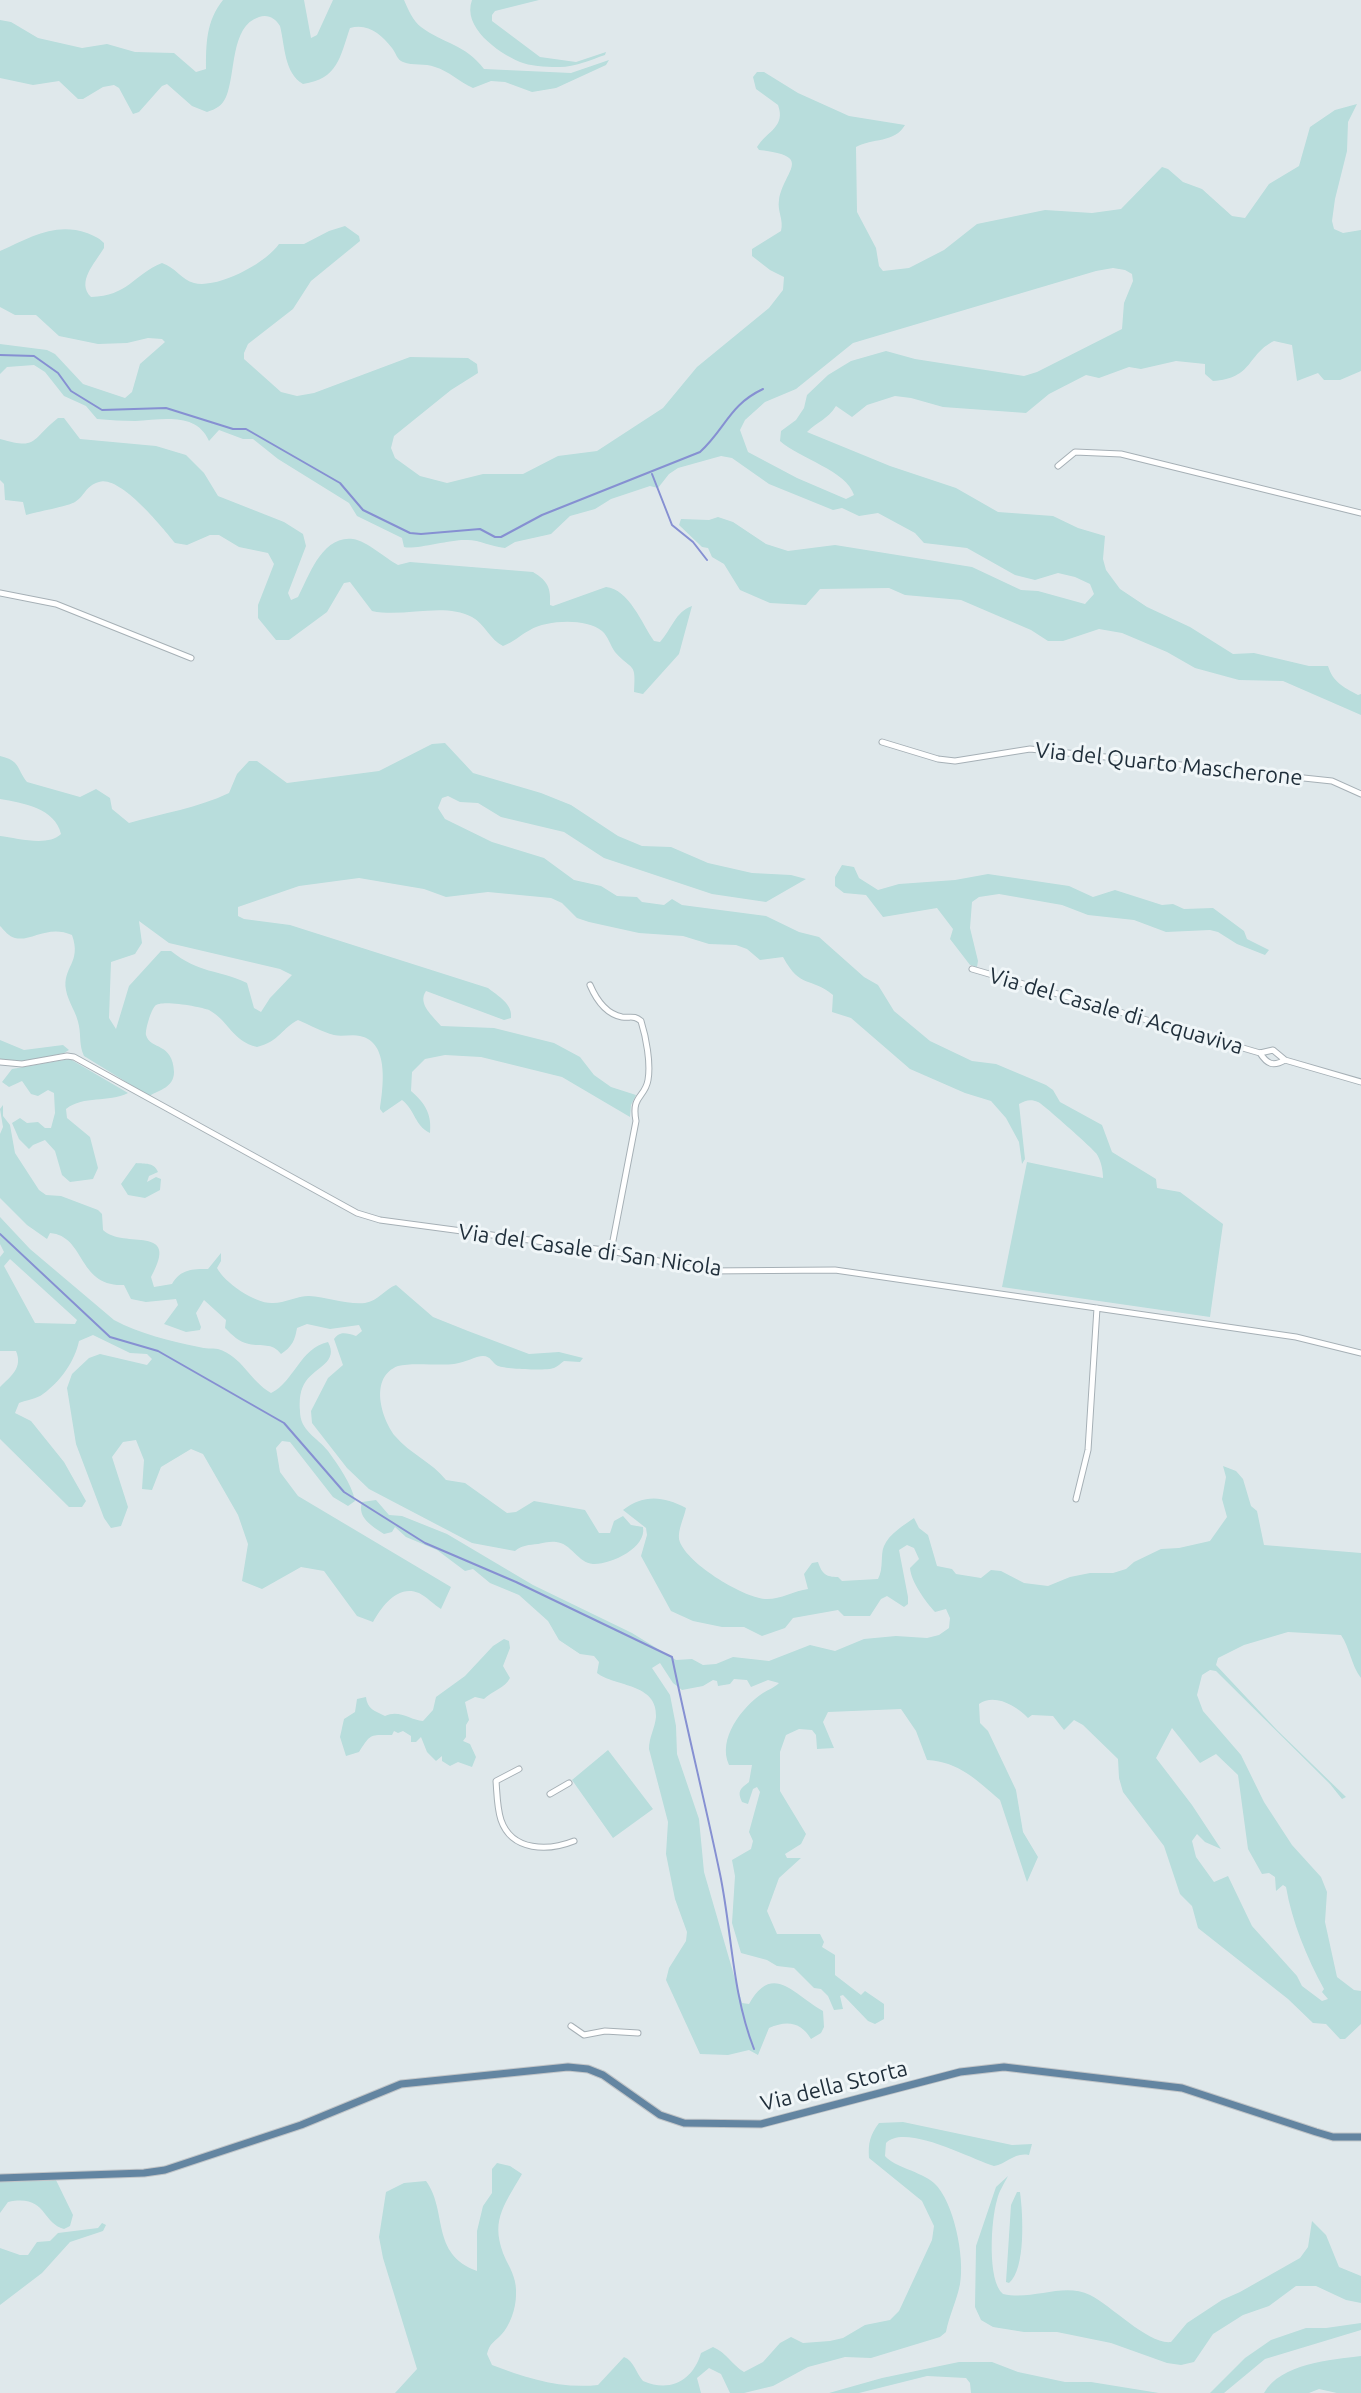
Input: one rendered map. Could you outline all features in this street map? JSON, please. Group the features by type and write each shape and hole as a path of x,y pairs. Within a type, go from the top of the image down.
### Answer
{"main road":[{"name":"Via della Storta","path":"0,2178 165,2170 301,2125 401,2084 568,2067 588,2069 603,2075 660,2115 684,2123 761,2124 960,2072 1004,2067 1182,2088 1333,2137 1361,2137"}],"street":[{"path":"1058,466 1075,452 1121,454 1361,513"},
{"path":"0,593 56,604 191,658"},
{"name":"Via del Quarto Mascherone","path":"882,742 955,761 1030,749 1332,781 1361,794"},
{"name":"Via del Casale di Acquaviva","path":"972,969 1260,1053 1273,1050 1285,1060 1361,1082"},
{"path":"590,985 610,1013 636,1017 641,1021 648,1069 648,1082 635,1105 636,1121 611,1251"},
{"name":"Via del Casale di Acquaviva","path":"1260,1053 1269,1064 1275,1065 1285,1060"},
{"name":"Via del Casale di San Nicola","path":"0,1062 22,1064 74,1057 357,1213 380,1220 611,1251 706,1271 835,1270 1296,1337 1361,1353"},
{"path":"1076,1499 1088,1450 1097,1308"},
{"path":"519,1769 496,1781 502,1821 508,1831 518,1841 546,1849 574,1841"},
{"path":"550,1794 569,1783"},
{"path":"571,2026 584,2035 605,2031 638,2033"}],"shaded area":[{"path":"223,0 304,0 311,38 317,35 333,0 404,0 421,27 462,49 484,69 571,73 609,60 606,65 556,88 532,92 505,82 491,81 473,88 440,69 401,61 379,34 357,27 350,28 331,72 303,84 289,66 280,26 274,19 265,16 250,22 243,30 226,97 218,107 207,112 192,106 167,84 139,112 133,114 119,88 114,85 78,99 59,81 33,85 0,78 0,20 11,22 38,38 82,48 107,44 135,52 174,53 196,72 206,69 210,24"},
{"path":"472,0 539,0 495,11 492,21 540,57 576,62 606,52 605,55 563,67 520,62 501,52 477,29 470,10"},
{"path":"757,72 764,72 798,93 849,116 905,125 895,135 856,147 857,212 876,248 883,271 909,268 944,250 977,224 1045,210 1092,213 1121,209 1162,167 1183,182 1202,189 1232,216 1245,218 1269,184 1299,166 1310,127 1335,110 1357,104 1348,122 1347,151 1332,221 1334,229 1343,233 1361,230 1361,371 1340,380 1324,380 1318,373 1297,381 1292,345 1274,341 1258,353 1243,371 1226,379 1213,381 1205,374 1205,364 1176,361 1141,369 1129,367 1099,378 1086,375 1049,394 1026,413 943,407 895,396 867,405 852,417 836,406 807,432 890,466 956,488 998,512 1053,516 1105,536 1103,559 1106,570 1120,589 1233,654 1254,653 1309,666 1328,666 1339,684 1361,694 1361,715 1283,681 1239,680 1195,668 1122,633 1099,629 1063,641 1048,641 1031,630 961,600 905,595 889,588 820,589 806,605 770,603 740,590 724,564 712,557 708,548 702,547 679,525 681,519 709,520 718,517 733,522 766,544 788,551 835,545 972,567 1021,590 1038,591 1085,604 1094,594 1090,584 1075,577 1058,573 1035,580 1015,575 967,548 924,543 915,533 878,513 859,516 842,508 833,510 769,484 732,458 721,456 678,468 658,488 650,486 611,499 595,509 570,516 551,534 515,542 505,548 467,540 404,547 402,538 357,516 349,503 278,459 253,439 243,439 219,430 209,441 196,425 177,419 97,419 86,406 64,396 45,372 34,365 7,367 0,374 0,344 47,350 55,354 83,384 125,398 132,392 140,364 165,342 148,338 127,343 98,344 59,336 36,315 15,315 0,307 0,251 32,237 64,229 87,233 104,243 86,279 85,285 91,297 114,293 162,263 194,283 216,282 253,266 279,244 304,244 345,226 359,236 360,241 311,281 293,309 248,344 244,359 281,392 297,396 314,393 410,357 468,358 477,364 478,373 451,390 394,436 391,448 395,458 420,476 447,483 483,474 523,474 558,456 597,451 663,408 697,367 769,308 783,290 784,277 752,256 752,249 781,231 779,200 792,166 786,156 757,147 778,124 780,112 778,105 756,89 753,77","holes":["1113,268 1132,274 1133,281 1124,303 1122,329 1037,372 1024,376 915,359 886,351 851,361 828,375 807,395 804,408 796,420 781,431 780,441 822,465 850,486 854,495 846,499 748,452 740,430 745,420 765,402 796,389 853,343 1096,271"]},
{"path":"58,418 64,418 80,439 156,446 186,455 204,473 218,496 284,522 303,534 306,546 288,593 291,600 298,597 325,550 342,539 353,539 370,546 398,565 410,562 533,572 548,586 550,605 553,606 606,587 614,589 628,600 654,641 660,642 678,617 692,606 679,654 643,694 634,692 632,668 615,652 604,633 595,627 577,622 546,624 503,646 477,620 461,613 436,610 372,611 350,582 344,583 327,612 289,640 276,640 258,618 258,605 274,564 268,553 239,547 219,535 210,535 187,545 175,543 140,504 108,482 94,484 72,504 26,515 23,502 5,500 4,484 0,480 0,439 28,443"},
{"path":"445,743 473,773 571,805 618,836 642,846 671,847 708,863 752,873 806,879 766,902 712,894 604,858 564,832 501,817 478,803 460,802 448,796 442,798 438,808 445,819 492,842 544,858 574,880 601,886 617,896 637,897 642,902 664,905 672,899 682,905 766,916 799,932 819,937 864,977 878,985 894,1011 930,1041 972,1061 996,1064 1046,1085 1060,1102 1102,1125 1112,1152 1156,1179 1157,1188 1180,1192 1223,1224 1210,1317 1002,1287 1027,1162 1103,1178 1096,1153 1042,1105 1028,1100 1019,1104 1025,1159 1022,1164 1019,1142 1006,1118 991,1101 910,1069 851,1018 832,1012 833,995 801,979 783,957 760,960 747,949 736,945 709,944 683,936 639,933 589,922 577,918 562,903 551,898 488,892 446,897 424,889 359,878 299,886 238,907 238,916 244,919 290,925 488,988 507,1004 511,1018 504,1020 426,991 423,1001 441,1026 494,1028 554,1043 580,1057 594,1075 611,1087 636,1095 630,1117 562,1077 481,1057 445,1055 425,1059 412,1072 411,1091 426,1109 430,1133 402,1100 383,1113 380,1109 382,1067 376,1047 370,1040 357,1035 334,1035 298,1020 276,1038 257,1047 236,1036 209,1010 181,1004 158,1004 150,1016 146,1029 148,1040 166,1051 173,1062 174,1072 169,1085 149,1096 84,1056 78,1021 66,990 75,952 72,935 55,931 21,939 9,935 0,926 0,836 40,841 61,834 52,818 37,808 0,799 0,756 15,763 27,782 80,797 96,789 110,798 112,809 129,823 229,793 237,774 249,761 257,761 287,783 379,771 432,744","holes":["139,921 169,943 280,969 292,975 261,1012 254,1008 247,983 200,968 171,951 161,951 129,986 116,1029 109,1018 111,962 135,954 142,943"]},
{"path":"842,865 854,867 859,878 878,890 899,884 988,874 1069,886 1093,897 1115,890 1162,905 1173,904 1184,909 1213,908 1244,931 1247,939 1269,950 1265,955 1210,930 1166,932 1134,920 1088,915 1062,905 999,894 979,897 972,902 970,928 977,967 970,965 950,939 953,929 937,908 883,917 866,895 844,893 835,886 835,877"},
{"path":"0,1040 24,1050 63,1045 69,1050 32,1060 8,1061 0,1059"},
{"path":"70,1059 128,1093 80,1102 66,1109 67,1118 90,1137 98,1168 93,1179 70,1182 62,1175 55,1151 45,1140 29,1149 19,1139 12,1123 20,1118 27,1123 38,1122 45,1128 51,1128 55,1113 54,1093 48,1090 38,1096 31,1094 22,1081 9,1087 2,1082 12,1069"},
{"path":"3,1105 3,1116 10,1125 15,1153 39,1190 46,1195 61,1196 98,1210 102,1214 103,1230 112,1236 155,1244 159,1250 151,1277 154,1287 172,1284 187,1271 208,1269 221,1253 217,1268 221,1274 241,1292 258,1300 278,1303 309,1296 365,1303 396,1285 433,1317 468,1331 529,1354 559,1352 583,1358 580,1362 564,1361 554,1368 543,1369 502,1367 483,1356 454,1364 398,1366 383,1379 382,1409 395,1436 407,1448 446,1480 465,1483 507,1513 516,1512 534,1501 585,1510 599,1533 610,1533 614,1521 623,1516 631,1525 643,1527 639,1542 626,1554 600,1564 588,1563 556,1542 526,1546 515,1551 472,1543 369,1489 347,1468 312,1423 311,1411 328,1378 343,1365 334,1339 344,1333 356,1336 362,1331 359,1325 330,1329 307,1324 297,1328 292,1343 281,1354 270,1346 249,1344 236,1338 225,1328 226,1320 204,1300 196,1313 200,1330 186,1332 164,1324 178,1305 176,1299 146,1302 131,1299 124,1285 109,1283 89,1270 62,1236 50,1233 47,1239 27,1225 0,1198 0,1134 3,1127 0,1109"},
{"path":"136,1163 149,1164 158,1172 149,1176 147,1182 156,1177 161,1179 160,1190 145,1198 128,1195 121,1184"},
{"path":"0,1217 30,1249 114,1320 155,1336 226,1352 271,1393 286,1381 311,1351 328,1342 331,1349 329,1359 302,1388 301,1418 306,1429 340,1468 355,1501 348,1506 333,1497 290,1442 282,1441 276,1448 280,1472 298,1496 451,1587 441,1609 419,1593 404,1591 386,1603 373,1622 357,1616 324,1571 301,1567 262,1589 242,1581 248,1544 238,1515 203,1454 191,1449 161,1467 152,1490 142,1489 144,1460 136,1440 123,1442 112,1457 128,1507 121,1526 111,1528 104,1518 76,1444 67,1388 72,1374 89,1358 100,1354 147,1365 152,1359 147,1354 130,1353 93,1335 79,1341 66,1370 55,1383 41,1396 19,1403 15,1413 31,1421 64,1462 86,1501 82,1507 69,1507 0,1439 0,1387 15,1371 18,1357 16,1351 0,1351 0,1257 4,1252 0,1244","holes":["10,1259 77,1320 75,1324 35,1323 4,1266"]},
{"path":"1223,1466 1236,1471 1243,1479 1251,1506 1257,1511 1264,1545 1361,1553 1361,1678 1341,1635 1288,1632 1244,1645 1218,1658 1216,1665 1346,1797 1342,1799 1216,1671 1210,1670 1202,1675 1197,1695 1203,1711 1241,1755 1264,1802 1292,1845 1321,1877 1327,1892 1325,1922 1337,1977 1354,1990 1361,1991 1361,2024 1345,2039 1340,2039 1326,2024 1313,2023 1288,1999 1198,1928 1192,1906 1180,1894 1164,1846 1123,1792 1118,1759 1074,1720 1064,1730 1053,1716 1032,1715 1028,1718 1018,1709 998,1700 979,1704 980,1723 988,1731 1016,1790 1023,1832 1038,1857 1027,1882 1000,1800 958,1768 927,1760 916,1731 901,1709 828,1712 823,1722 834,1748 817,1749 816,1735 812,1730 799,1729 786,1735 780,1752 780,1791 806,1834 801,1844 785,1854 787,1858 801,1858 779,1878 767,1911 777,1934 820,1934 824,1942 822,1947 835,1955 835,1975 861,1995 865,1991 884,2004 884,2019 875,2024 868,2021 843,1995 840,1996 843,2009 834,2010 828,1996 821,1989 814,1988 794,1968 777,1966 741,1953 732,1923 735,1876 732,1860 751,1849 753,1841 749,1832 760,1792 757,1787 753,1789 748,1804 742,1802 740,1793 749,1782 752,1765 729,1765 726,1745 734,1724 747,1706 779,1683 768,1680 751,1687 747,1680 734,1679 730,1684 718,1686 717,1681 713,1680 703,1686 682,1690 673,1683 660,1663 652,1668 670,1695 677,1754 699,1819 704,1872 742,2003 749,2004 758,1991 776,1983 823,2011 824,2027 811,2039 798,2026 782,2024 769,2028 758,2055 749,2050 728,2055 700,2054 666,1980 669,1968 686,1941 687,1932 675,1899 666,1854 668,1822 649,1749 656,1717 655,1706 643,1692 597,1673 599,1662 594,1656 580,1654 559,1640 548,1621 519,1595 490,1583 473,1569 465,1571 437,1550 406,1537 395,1527 392,1532 384,1534 367,1521 361,1508 362,1502 376,1500 389,1515 402,1516 447,1534 533,1585 632,1633 676,1660 692,1659 703,1665 733,1657 769,1661 810,1645 835,1651 864,1639 896,1636 927,1638 949,1628 950,1618 946,1609 935,1612 920,1592 910,1568 919,1559 914,1548 907,1545 899,1550 908,1597 908,1604 904,1607 887,1596 881,1599 870,1616 844,1616 838,1610 793,1618 785,1628 762,1636 744,1627 722,1627 693,1621 671,1611 641,1556 646,1528 623,1510 638,1501 661,1499 686,1508 679,1539 691,1558 729,1585 755,1597 770,1599 808,1589 804,1574 812,1563 818,1562 825,1574 842,1581 878,1579 886,1542 914,1518 919,1528 928,1535 937,1566 952,1569 956,1574 981,1578 991,1570 1001,1571 1024,1583 1048,1586 1090,1573 1113,1573 1161,1549 1210,1541 1227,1517 1222,1499 1226,1477","holes":["1172,1728 1200,1763 1216,1754 1238,1775 1248,1849 1262,1874 1269,1873 1275,1877 1276,1891 1283,1885 1286,1887 1301,1940 1324,1989 1322,1992 1328,1999 1322,2001 1302,1986 1297,1976 1252,1926 1228,1876 1214,1882 1196,1857 1192,1841 1197,1834 1205,1842 1221,1849 1156,1758"]},
{"path":"504,1639 509,1641 510,1648 503,1666 510,1678 484,1699 475,1697 465,1702 469,1720 463,1741 470,1744 476,1757 472,1767 458,1762 450,1766 442,1761 442,1756 436,1761 427,1752 421,1737 411,1742 411,1736 403,1731 372,1736 359,1752 346,1756 340,1737 344,1719 355,1712 357,1699 366,1697 370,1707 385,1716 400,1714 423,1721 433,1710 436,1697 465,1676 493,1646"},
{"path":"608,1750 653,1809 613,1838 572,1780"},
{"path":"903,2122 1012,2145 1032,2144 1029,2155 1019,2155 994,2166 938,2144 908,2137 895,2138 886,2143 885,2156 889,2160 928,2179 941,2191 956,2230 961,2260 960,2284 946,2332 940,2337 871,2358 845,2357 808,2367 773,2386 744,2393 730,2393 721,2374 709,2368 697,2378 701,2393 395,2393 417,2369 379,2237 386,2192 404,2183 426,2181 433,2193 442,2231 452,2254 477,2271 477,2231 483,2206 492,2193 492,2169 497,2163 510,2166 522,2174 500,2215 501,2247 514,2277 516,2295 510,2322 488,2350 492,2365 544,2381 584,2386 598,2385 624,2357 633,2364 643,2381 672,2385 687,2377 701,2353 713,2347 744,2372 763,2362 780,2343 791,2337 803,2343 843,2338 865,2325 890,2320 899,2311 932,2240 934,2226 922,2201 869,2158 869,2143 879,2123"},
{"path":"1008,2176 998,2197 992,2235 994,2277 1003,2294 1080,2292 1099,2300 1152,2337 1171,2342 1187,2323 1222,2300 1300,2258 1308,2247 1312,2221 1326,2235 1339,2267 1361,2276 1361,2303 1346,2300 1316,2286 1296,2286 1269,2306 1243,2315 1213,2334 1194,2362 1181,2365 1111,2343 1057,2332 1024,2332 993,2327 981,2320 975,2307 976,2246 996,2187"},
{"path":"56,2180 73,2215 70,2226 64,2229 57,2226 37,2205 30,2202 8,2202 0,2213 0,2182"},
{"path":"1017,2192 1020,2192 1021,2202 1021,2254 1009,2283 1006,2282 1011,2205"},
{"path":"102,2223 106,2225 103,2231 70,2242 42,2273 0,2305 0,2248 28,2255 37,2242 50,2241 58,2233 98,2228"},
{"path":"1361,2323 1361,2330 1265,2359 1224,2393 1210,2393 1245,2358 1271,2340 1306,2328"},
{"path":"1361,2356 1361,2393 1319,2389 1309,2393 1264,2393 1282,2375 1294,2369"},
{"path":"959,2362 992,2362 1018,2372 1065,2382 1091,2382 1159,2393 971,2393 966,2378 927,2376 859,2393 829,2393"}],"waterway":[{"path":"0,355 34,356 58,373 71,391 102,410 166,408 233,429 246,429 340,483 363,510 410,533 421,534 480,529 501,537 542,515 700,452 742,402 763,389"},
{"path":"652,474 672,525 693,542 707,560"},
{"path":"0,1234 110,1337 158,1351 284,1423 344,1492 425,1543 516,1582 672,1657 720,1874 741,2006 754,2049"}]}
